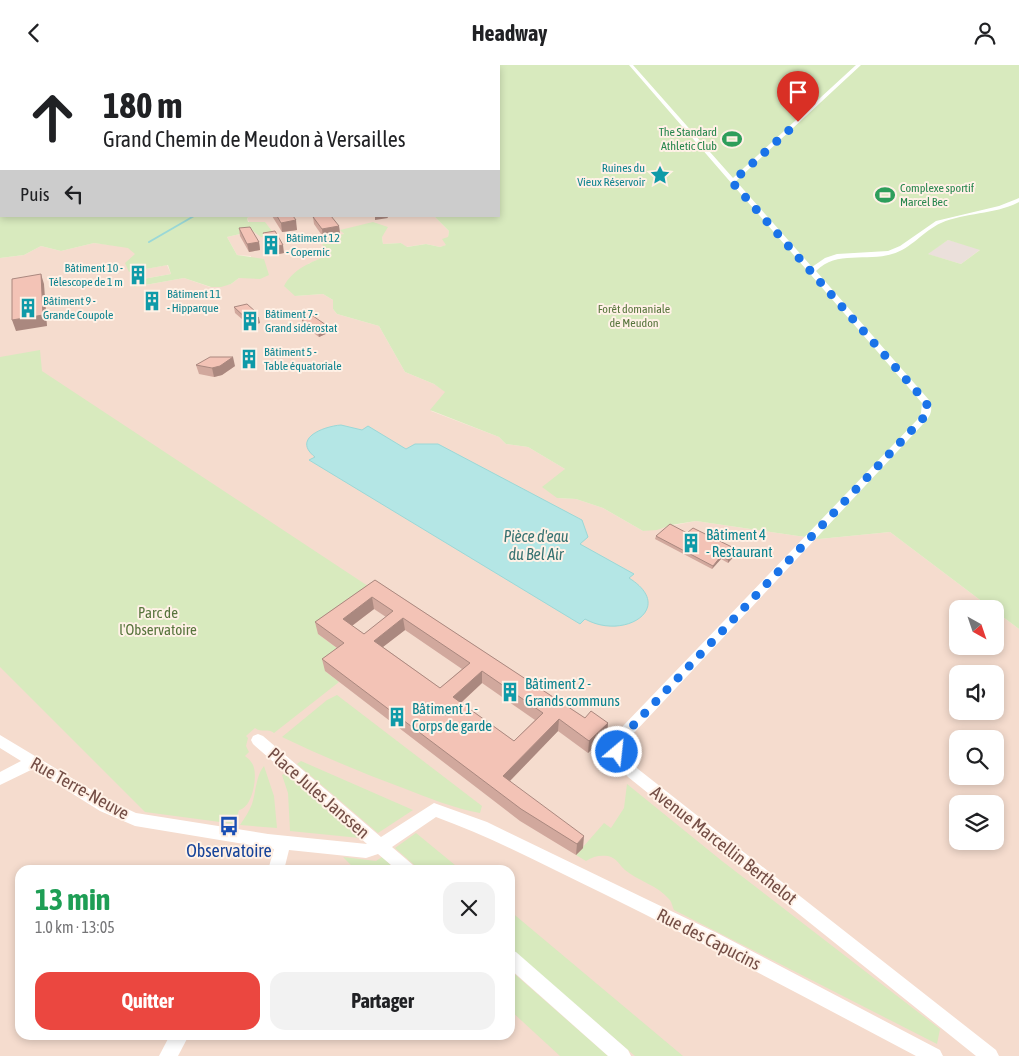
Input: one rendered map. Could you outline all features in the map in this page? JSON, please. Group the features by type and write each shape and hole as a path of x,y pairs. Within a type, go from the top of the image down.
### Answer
{"street":[{"path":"631,65 810,271 833,257 888,254 897,251 939,222 1019,201"},
{"path":"732,182 859,65"},
{"name":"Avenue Marcellin Berthelot","path":"810,271 926,402 927,414 628,731 620,741 617,752 620,760 633,773 990,1056"},
{"name":"Place Jules Janssen","path":"258,740 381,846"},
{"name":"Rue Terre-Neuve","path":"0,741 33,763 106,806 135,819 284,843"},
{"path":"0,779 33,763"},
{"name":"Place Jules Janssen","path":"284,843 366,851 381,846 434,810 482,827"},
{"name":"Rue des Capucins","path":"482,827 713,940 934,1056"},
{"path":"277,865 284,843"},
{"path":"381,846 402,865"},
{"path":"515,963 622,1056"},
{"path":"168,1056 177,1040"}],"shaded area":[{"path":"249,217 435,217 449,231 447,245 440,247 426,244 406,247 401,243 383,244 382,237 359,227 341,230 344,234 329,255 308,264 295,296 323,294 333,300 333,309 337,314 379,326 405,372 434,384 446,392 431,411 499,437 506,444 528,447 565,469 557,498 576,499 603,508 643,531 696,521 819,539 890,532 980,600 949,600 949,655 1004,655 1004,618 1019,629 1019,1056 0,1056 0,258 24,255 41,246 61,251 94,243 128,247 136,254 129,272 167,265 171,274 132,281 134,287 184,278 210,287 231,284 239,278 249,278 251,256 237,255 227,237 253,231 247,218"},
{"path":"948,240 981,249 961,264 927,254"}],"green space":[{"name":"Forêt domaniale de Meudon","path":"500,65 1019,65 1019,629 1004,618 1004,600 980,600 890,532 819,539 696,521 671,525 657,530 643,531 603,508 576,499 557,498 542,487 565,469 528,447 506,444 499,437 430,410 445,392 434,384 405,372 379,326 337,314 333,309 333,300 323,294 295,296 284,286 297,271 309,263 329,255 319,239 344,234 340,230 373,222 388,227 382,237 383,244 401,243 407,247 426,244 440,247 446,245 442,239 448,237 449,231 435,217 500,217","holes":["948,240 980,250 961,264 928,254"]},
{"name":"Forêt domaniale de Meudon","path":"0,217 249,217 247,218 248,222 265,222 275,235 261,237 253,231 227,237 237,255 264,259 269,275 260,279 239,278 231,284 221,287 211,287 184,278 134,287 132,281 171,274 168,265 129,272 125,263 135,254 128,248 94,243 61,251 41,246 24,255 0,258"},
{"name":"Parc de l'Observatoire","path":"40,350 42,371 377,592 318,634 346,655 325,671 339,682 274,733 255,728 246,736 248,738 246,746 249,752 245,756 251,761 253,766 255,773 254,786 247,804 239,810 235,824 145,812 0,667 0,357"},
{"path":"337,695 482,806 480,813 441,802 388,782 282,737 327,700"},
{"path":"301,761 413,810 378,833 297,764"},
{"path":"264,766 274,796 277,828 240,825 252,804 258,779"},
{"path":"286,773 360,838 290,831 288,793 282,775"},
{"path":"627,784 722,861 940,1029 937,1044 674,910 670,900 664,894 630,874 611,857 597,856 586,861 576,855 604,823 611,828 624,808"},
{"path":"416,833 455,865 414,865 395,848"},
{"path":"343,857 376,861 382,857 391,865 351,865"},
{"path":"515,915 683,1056 635,1056 515,952"},
{"path":"515,974 608,1056 560,1056 515,1015"}],"water":[{"name":"Pièce d'eau du Bel Air","path":"341,425 362,430 368,426 406,449 415,444 438,444 582,520 588,537 580,544 634,574 629,578 642,589 648,600 646,610 640,618 629,624 615,626 600,625 585,619 580,624 309,460 315,457 309,450 308,439 319,431"}],"building":[{"path":"278,217 294,217 296,220 281,223"},
{"path":"313,217 332,217 339,226 322,229"},
{"path":"250,227 259,242 247,244 239,228"},
{"path":"275,231 283,245 271,247 263,233"},
{"name":"Bâtiment 9 - Grande Coupole","path":"41,274 43,315 12,320 12,279"},
{"path":"247,304 256,312 253,313 259,318 249,321 234,307"},
{"path":"313,316 329,327 318,331 302,320"},
{"path":"210,357 233,357 220,366 212,368 196,365"},
{"name":"Bâtiment 4 - Restaurant","path":"670,524 687,533 693,528 738,550 728,560 721,556 713,566 656,536"},
{"path":"375,580 585,718 591,711 608,723 589,741 559,719 503,776 584,836 577,844 521,809 322,659 344,643 315,622","holes":["372,597 393,611 364,634 343,619","403,618 470,663 440,688 374,641","482,671 543,713 514,741 453,697"]}],"waterway":[{"path":"149,242 192,217"}],"place":[{"name":"The Standard Athletic Club","path":"732,139"},
{"name":"Ruines du Vieux Réservoir","path":"660,175"},
{"name":"Complexe sportif Marcel Bec","path":"885,195"},
{"name":"Bâtiment 12 - Copernic","path":"271,245"},
{"name":"Bâtiment 10 - Télescope de 1 m","path":"138,275"},
{"name":"Bâtiment 11 - Hipparque","path":"152,301"},
{"name":"Bâtiment 9 - Grande Coupole","path":"28,308"},
{"name":"Bâtiment 7 - Grand sidérostat","path":"250,321"},
{"name":"Bâtiment 5 - Table équatoriale","path":"249,359"},
{"name":"Bâtiment 4 - Restaurant","path":"691,543"},
{"name":"Bâtiment 2 - Grands communs","path":"510,692"},
{"name":"Bâtiment 1 - Corps de garde","path":"397,717"},
{"name":"Observatoire","path":"229,826"}],"route":[{"path":"617,752 620,741 628,731 927,414 926,402 732,182 798,122"}]}
